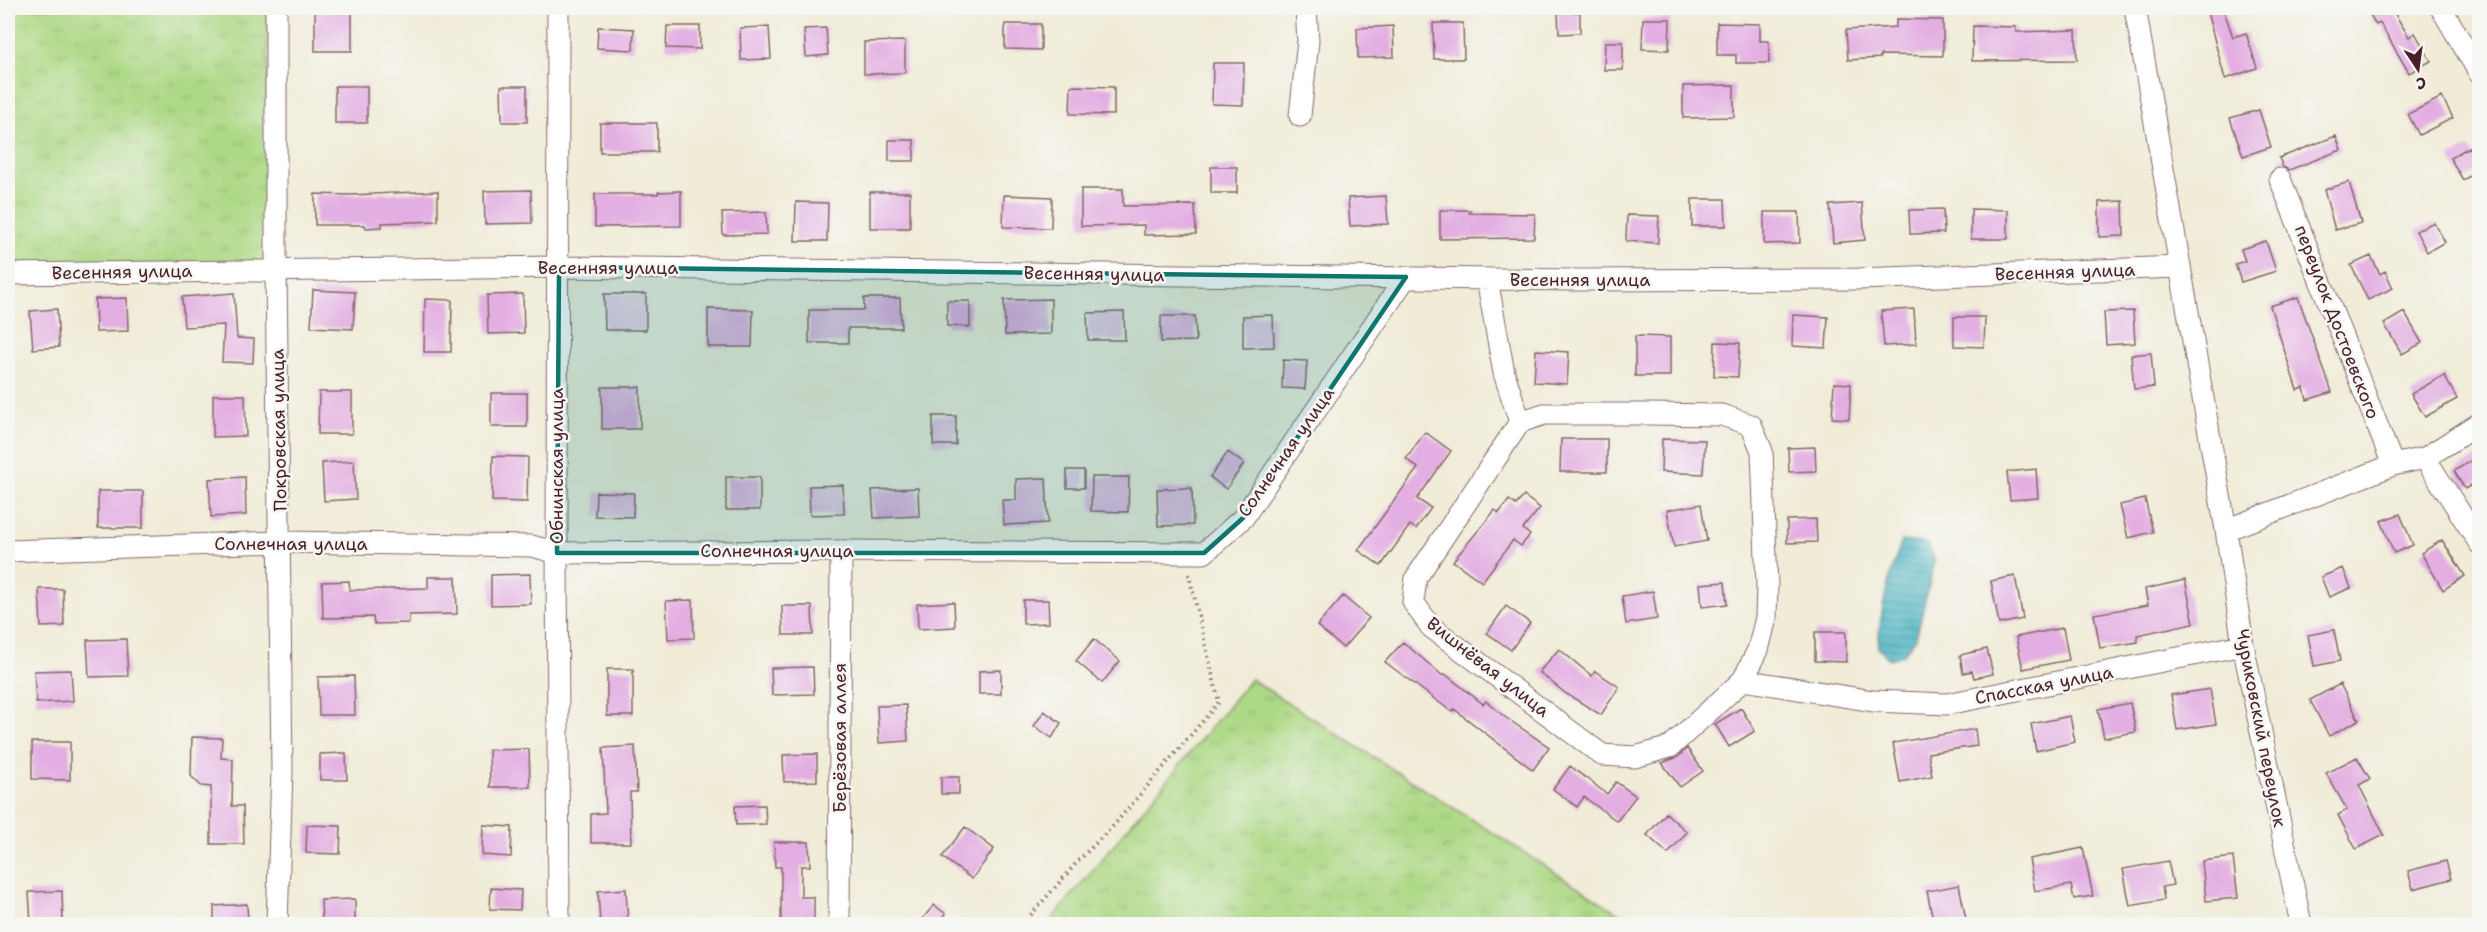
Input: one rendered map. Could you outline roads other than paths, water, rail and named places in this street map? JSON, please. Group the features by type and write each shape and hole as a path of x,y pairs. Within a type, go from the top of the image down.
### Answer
{"street":[{"name":"Покровская улица","path":"276,8 276,270 282,771 277,924"},
{"name":"Обнинская улица","path":"558,8 559,924"},
{"path":"1300,116 1308,41 1306,8"},
{"name":"Чуриковский переулок","path":"2135,8 2226,530 2242,645 2301,924"},
{"path":"2441,8 2480,74"},
{"name":"переулок Достоевского","path":"2280,179 2393,465"},
{"name":"Весенняя улица","path":"8,274 559,267 1487,279 1858,279 2179,267"},
{"name":"Солнечная улица","path":"8,551 281,542 532,546 557,552 841,550 1204,553 1243,518 1406,278"},
{"path":"1487,279 1504,373 1520,422 1544,414 1647,414 1722,415 1751,425 1762,451 1766,618 1758,650 1743,680"},
{"name":"Вишнёвая улица","path":"1520,422 1416,578 1413,602 1431,627 1602,755 1635,758 1670,747 1743,680"},
{"path":"2226,530 2393,465 2426,458 2480,423"},
{"path":"2426,458 2480,544"},
{"name":"Берёзовая аллея","path":"839,924 841,550"},
{"name":"Спасская улица","path":"1743,680 1844,698 1947,704 2242,645"}],"water":[{"path":"1902,541 1927,543 1935,560 1916,638 1903,655 1889,659 1878,648 1879,634 1886,594"}]}
